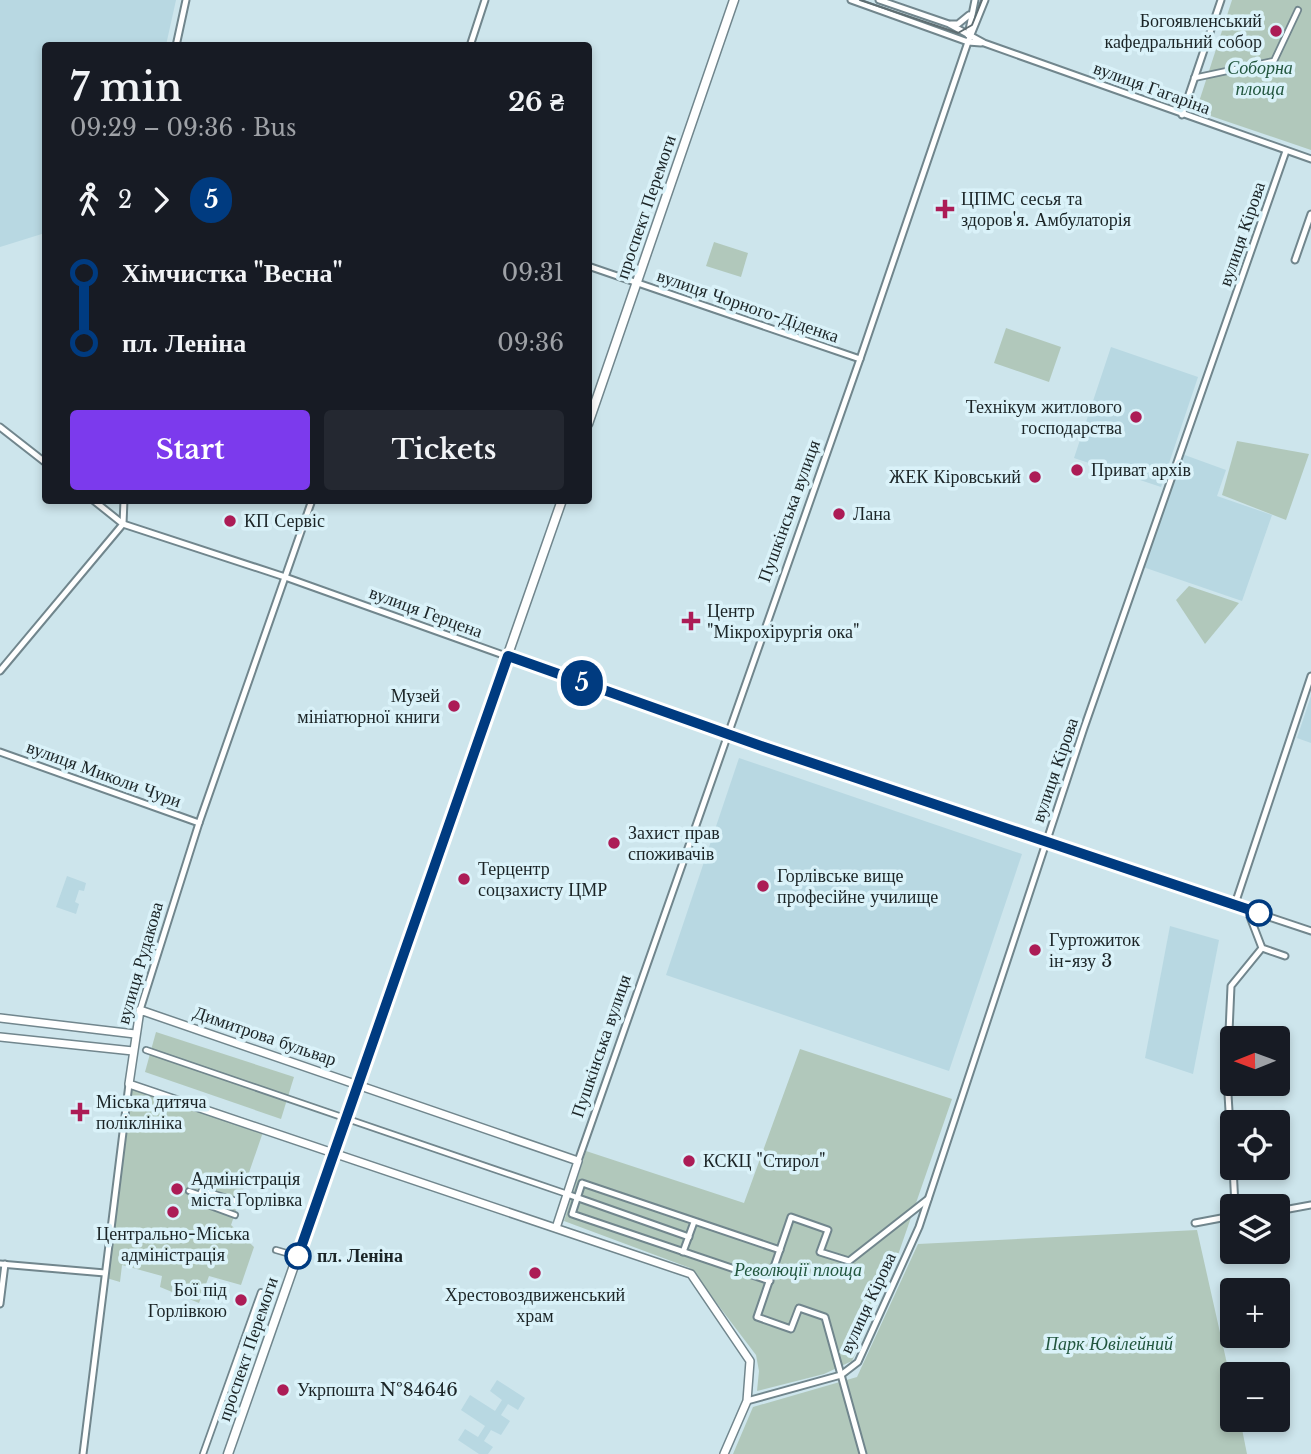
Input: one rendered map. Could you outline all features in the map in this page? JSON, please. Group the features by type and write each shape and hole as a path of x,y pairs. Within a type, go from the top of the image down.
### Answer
{"main road":[{"name":"проспект Перемоги","path":"592,412 734,0"},
{"name":"проспект Перемоги","path":"228,1454 561,504"}],"street":[{"path":"177,42 186,0"},
{"path":"471,42 485,0"},
{"name":"вулиця Гагаріна","path":"851,0 968,42 984,43"},
{"name":"вулиця Гагаріна","path":"879,0 949,24 984,43 1311,159"},
{"name":"Пушкінська вулиця","path":"970,35 971,12 975,0"},
{"name":"Пушкінська вулиця","path":"556,1228 726,734 860,359 970,35 985,0"},
{"path":"1182,115 1221,0"},
{"path":"1194,78 1274,61 1298,10"},
{"path":"949,24 958,24 971,12"},
{"name":"вулиця Кірова","path":"747,1401 760,1400 841,1375 858,1362 919,1227 1045,842 1286,151"},
{"path":"1295,260 1311,214"},
{"name":"вулиця Чорного-Діденка","path":"592,266 860,359"},
{"path":"0,427 42,460"},
{"name":"вулиця Герцена","path":"98,504 123,524 285,577 726,734 1311,931"},
{"path":"0,671 123,524 124,504"},
{"name":"вулиця Рудакова","path":"83,1454 140,1010 199,823 311,504"},
{"path":"1235,904 1311,677"},
{"name":"вулиця Миколи Чури","path":"0,752 199,823"},
{"path":"1247,909 1262,948 1285,956"},
{"path":"1229,1110 1227,1078 1231,986 1262,948"},
{"name":"Димитрова бульвар","path":"140,1010 578,1161"},
{"path":"0,1018 135,1034"},
{"path":"0,1037 133,1051"},
{"path":"146,1049 689,1237"},
{"path":"129,1084 691,1274 747,1353 751,1370 747,1401 724,1454"},
{"path":"770,1281 572,1214 582,1183 780,1250"},
{"path":"235,1214 197,1202 202,1190 239,1202"},
{"path":"189,1191 200,1195"},
{"path":"863,1454 825,1317 799,1308 791,1329 757,1317 791,1217 828,1230 820,1252 849,1261 928,1199"},
{"path":"1290,1209 1311,1205"},
{"path":"1195,1223 1220,1218"},
{"path":"683,1252 694,1222"},
{"path":"276,1250 298,1256"},
{"path":"0,1304 2,1264 106,1273"},
{"path":"202,1454 261,1292"}],"shaded area":[{"path":"0,0 176,0 167,42 42,42 42,234 0,247"},
{"name":"Технікум житлового господарства","path":"1111,347 1198,377 1161,487 1074,458"},
{"path":"1182,454 1226,470 1217,496 1272,515 1242,601 1143,567"},
{"path":"1311,696 1311,743 1297,738"},
{"path":"739,758 1022,854 949,1071 666,975"},
{"path":"67,876 86,883 84,891 79,890 75,902 79,904 76,914 56,907"},
{"path":"1170,926 1219,940 1193,1074 1145,1058"},
{"path":"497,1380 525,1398 518,1410 508,1404 501,1415 510,1421 501,1435 491,1430 484,1441 493,1447 488,1454 479,1454 458,1440 465,1429 478,1437 485,1426 461,1410 470,1395 495,1411 502,1400 490,1391"}],"green space":[{"name":"Соборна площа","path":"1232,0 1311,0 1311,150 1196,111"},
{"path":"714,242 748,253 741,277 706,266"},
{"path":"1006,328 1061,347 1049,382 994,363"},
{"path":"1237,441 1309,454 1286,520 1222,495"},
{"path":"1189,586 1239,603 1205,644 1176,600"},
{"path":"156,1032 294,1077 281,1119 145,1072"},
{"name":"Революції площа","path":"800,1049 952,1099 898,1255 852,1361 824,1374 757,1391 759,1371 756,1355 690,1268 564,1221 586,1151 744,1203"},
{"path":"127,1085 263,1132 231,1225 254,1247 241,1285 209,1276 199,1303 160,1287 162,1276 122,1265 120,1282 103,1277"},
{"name":"Парк Ювілейний","path":"1197,1230 1220,1333 1220,1348 1223,1348 1227,1362 1220,1362 1220,1432 1243,1432 1247,1454 733,1454 753,1407 857,1377 918,1244"}],"tram line":[{"path":"860,0 958,33 972,25 982,0"}],"bus line":[{"name":"5","path":"298,1256 508,656 767,748 1259,913"}],"place":[{"name":"Богоявленський кафедральний собор","path":"1276,31"},
{"name":"ЦПМС сесья та здоров'я. Амбулаторія","path":"945,209"},
{"name":"Технікум житлового господарства","path":"1136,417"},
{"name":"Приват архів","path":"1077,470"},
{"name":"ЖЕК Кіровський","path":"1035,477"},
{"name":"Лана","path":"839,514"},
{"name":"КП Сервіс","path":"230,521"},
{"name":"Центр \"Мікрохірургія ока\"","path":"691,621"},
{"name":"Музей мініатюрної книги","path":"454,706"},
{"name":"Захист прав споживачів","path":"614,843"},
{"name":"Терцентр соцзахисту ЦМР","path":"464,879"},
{"name":"Горлівське вище професійне училище","path":"763,886"},
{"name":"Гуртожиток ін-язу 3","path":"1035,950"},
{"name":"Міська дитяча поліклініка","path":"80,1112"},
{"name":"КСКЦ \"Стирол\"","path":"689,1161"},
{"name":"Адміністрація міста Горлівка","path":"177,1189"},
{"name":"Центрально-Міська адміністрація","path":"173,1212"},
{"name":"пл. Леніна","path":"298,1256"},
{"name":"Хрестовоздвиженський храм","path":"535,1273"},
{"name":"Бої під Горлівкою","path":"241,1300"},
{"name":"Укрпошта №84646","path":"283,1390"}]}
